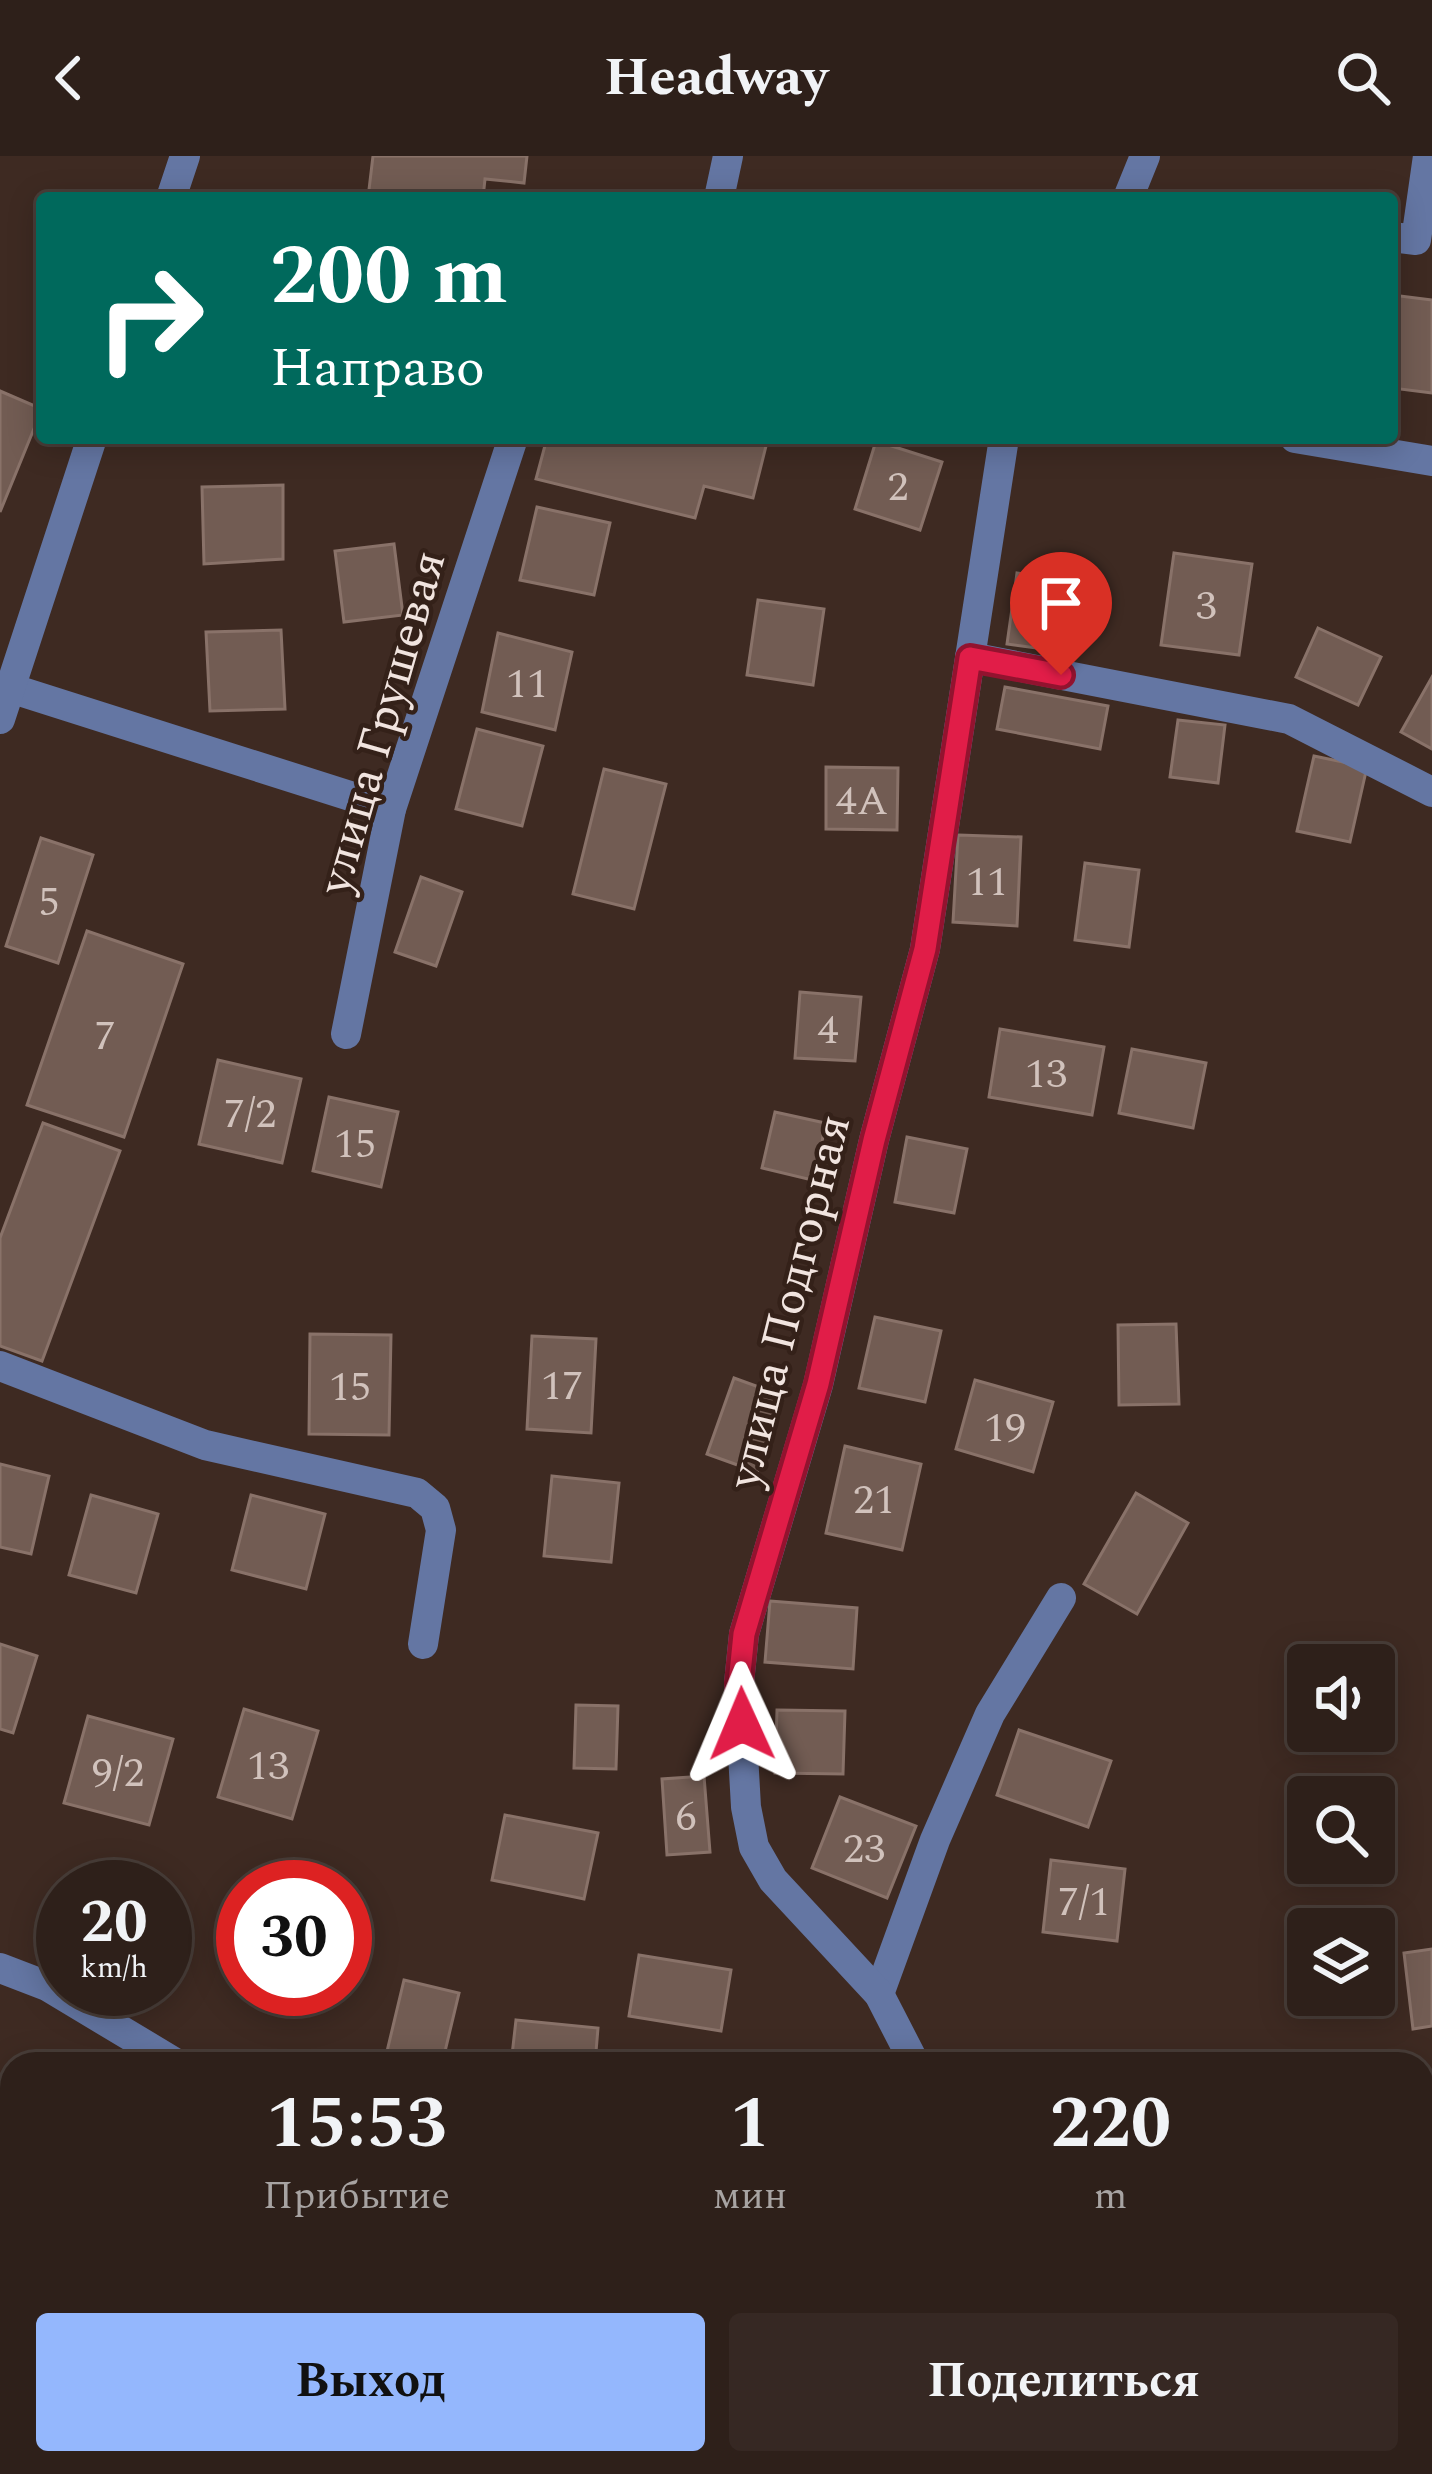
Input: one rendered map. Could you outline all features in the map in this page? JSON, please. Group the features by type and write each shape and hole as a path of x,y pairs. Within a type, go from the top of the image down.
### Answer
{"street":[{"path":"173,192 185,156"},
{"path":"720,192 728,156"},
{"path":"1130,192 1145,156"},
{"path":"1413,241 1428,156"},
{"path":"0,719 90,444"},
{"name":"улица Грушевая","path":"346,1034 391,809 511,444"},
{"name":"улица Подгорная","path":"909,2052 879,1994 773,1880 754,1847 746,1807 739,1683 744,1634 818,1384 874,1140 925,949 1003,444"},
{"path":"1331,444 1432,461"},
{"path":"970,658 1289,718 1432,792"},
{"path":"10,688 391,809"},
{"path":"0,1366 205,1445 417,1493 435,1508 441,1530 423,1644"},
{"path":"879,1994 935,1840 990,1714 1060,1598"},
{"path":"0,1968 47,1986 157,2052"}],"building":[{"path":"373,156 527,156 524,183 485,179 484,192 369,192"},
{"path":"1398,296 1432,300 1432,393 1398,389"},
{"path":"0,391 36,406 36,424 0,512"},
{"path":"545,444 766,444 753,498 704,486 695,518 536,479"},
{"path":"875,444 942,462 920,530 855,509"},
{"path":"283,485 283,559 204,564 202,487"},
{"path":"537,507 610,523 594,595 520,580"},
{"path":"394,544 403,615 344,622 335,551"},
{"path":"1174,553 1252,564 1239,655 1161,645"},
{"path":"1017,573 1061,579 1052,650 1007,644"},
{"path":"758,600 824,609 813,685 747,675"},
{"path":"1318,628 1381,657 1358,705 1296,677"},
{"path":"281,630 285,709 210,711 206,632"},
{"path":"498,633 572,652 555,730 482,712"},
{"path":"1432,677 1432,749 1401,732"},
{"path":"1005,687 1108,706 1100,749 997,729"},
{"path":"1178,720 1225,725 1218,783 1170,777"},
{"path":"477,729 543,746 522,826 456,809"},
{"path":"1314,756 1367,767 1350,842 1297,831"},
{"path":"826,767 898,768 897,830 826,829"},
{"path":"604,769 666,784 634,909 573,894"},
{"path":"958,835 1021,837 1017,926 953,922"},
{"path":"41,838 93,855 58,963 6,946"},
{"path":"1085,863 1139,870 1129,947 1075,940"},
{"path":"421,877 462,892 436,966 395,952"},
{"path":"87,931 183,964 124,1137 27,1105"},
{"path":"800,992 861,997 855,1061 795,1058"},
{"path":"1000,1029 1104,1047 1092,1115 989,1097"},
{"path":"1132,1049 1206,1063 1193,1128 1119,1113"},
{"path":"218,1060 301,1079 282,1163 199,1144"},
{"path":"329,1097 398,1112 381,1187 313,1171"},
{"path":"775,1112 825,1123 816,1181 762,1168"},
{"path":"43,1123 120,1151 42,1361 0,1346 0,1238"},
{"path":"907,1137 967,1149 954,1213 895,1202"},
{"path":"875,1317 941,1331 925,1402 859,1388"},
{"path":"1176,1324 1179,1404 1119,1405 1118,1325"},
{"path":"310,1334 391,1335 389,1435 309,1434"},
{"path":"532,1336 596,1339 591,1433 527,1429"},
{"path":"734,1378 784,1396 757,1472 707,1454"},
{"path":"975,1380 1053,1402 1033,1472 956,1449"},
{"path":"845,1446 921,1464 902,1550 826,1533"},
{"path":"0,1464 49,1476 31,1554 0,1547"},
{"path":"552,1476 619,1483 611,1562 544,1556"},
{"path":"1136,1493 1188,1523 1137,1614 1084,1584"},
{"path":"91,1495 158,1514 136,1593 69,1575"},
{"path":"251,1495 325,1514 306,1589 232,1570"},
{"path":"770,1601 857,1608 853,1669 765,1662"},
{"path":"0,1644 37,1656 13,1733 0,1729"},
{"path":"576,1705 618,1706 616,1769 574,1768"},
{"path":"244,1709 318,1731 292,1819 218,1797"},
{"path":"777,1710 845,1711 843,1774 775,1773"},
{"path":"88,1716 173,1739 149,1825 64,1803"},
{"path":"1019,1730 1111,1761 1088,1827 997,1795"},
{"path":"704,1776 710,1852 667,1855 662,1779"},
{"path":"840,1797 916,1826 887,1898 812,1868"},
{"path":"505,1815 598,1833 584,1899 492,1880"},
{"path":"1051,1860 1125,1869 1117,1941 1043,1932"},
{"path":"1432,1949 1432,2026 1413,2029 1404,1953"},
{"path":"639,1955 731,1970 721,2031 629,2016"},
{"path":"404,1980 459,1993 445,2052 387,2052"},
{"path":"516,2020 598,2028 596,2052 512,2052"}],"route":[{"path":"742,1724 739,1683 744,1634 818,1384 874,1140 925,949 970,658 1061,675"}]}
